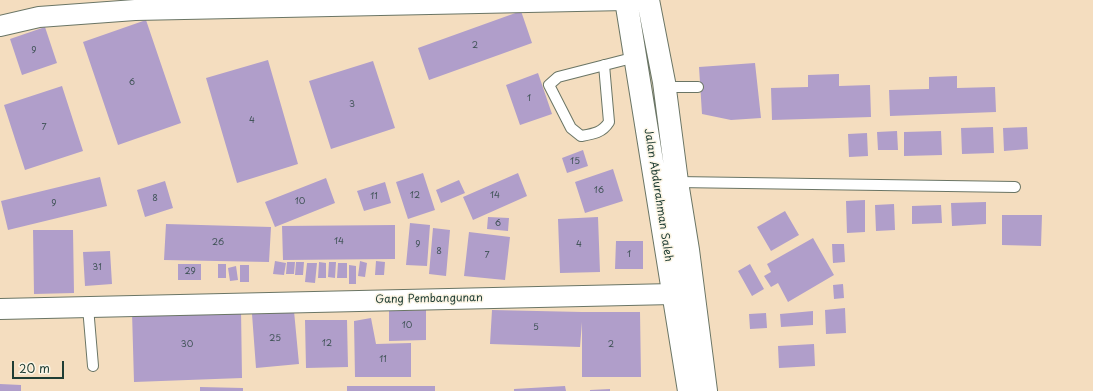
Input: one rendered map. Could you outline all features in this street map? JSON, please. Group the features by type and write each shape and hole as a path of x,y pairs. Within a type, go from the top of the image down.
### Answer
{"street":[{"name":"Jalan Abdurahman Saleh","path":"626,0 689,391"},
{"path":"0,26 38,17 135,10 626,0"},
{"name":"Jalan Abdurahman Saleh","path":"648,0 665,87 706,391"},
{"name":"Gang Pembangunan","path":"0,309 673,294"}],"lane":[{"path":"604,65 609,122 605,128 596,134 581,136 571,128 550,85 553,80 558,76 636,57"},
{"path":"665,87 698,86"},
{"path":"677,182 1015,187"},
{"path":"88,307 93,366"}],"building":[{"path":"521,11 532,43 429,80 418,48"},
{"path":"146,20 181,123 118,145 83,42"},
{"path":"45,27 57,63 22,75 10,39"},
{"path":"268,60 298,164 237,183 206,78"},
{"path":"373,61 395,128 331,149 309,81"},
{"path":"755,63 761,118 731,120 702,114 699,67"},
{"path":"538,73 552,114 520,125 506,85"},
{"path":"839,74 839,86 870,85 871,117 772,120 771,88 808,87 808,75"},
{"path":"957,76 957,88 995,87 996,112 890,116 889,90 929,89 929,77"},
{"path":"62,86 83,151 25,170 4,105"},
{"path":"993,127 994,153 962,154 961,128"},
{"path":"1027,127 1028,149 1004,151 1003,128"},
{"path":"897,131 898,150 878,150 877,132"},
{"path":"941,131 942,155 904,156 904,132"},
{"path":"867,133 868,156 849,157 848,134"},
{"path":"583,150 588,166 567,173 562,158"},
{"path":"613,169 623,201 585,213 575,182"},
{"path":"423,173 435,210 408,219 396,182"},
{"path":"518,173 527,196 473,220 463,197"},
{"path":"100,177 107,206 8,230 1,201"},
{"path":"326,178 335,203 275,227 265,202"},
{"path":"459,180 465,193 441,203 436,190"},
{"path":"165,181 173,208 145,217 137,190"},
{"path":"385,182 391,203 364,211 357,191"},
{"path":"865,200 865,232 847,233 846,201"},
{"path":"986,202 986,224 952,226 951,203"},
{"path":"894,204 895,230 876,231 875,205"},
{"path":"941,205 942,223 912,224 912,206"},
{"path":"785,211 799,235 771,251 757,227"},
{"path":"1002,215 1042,215 1041,246 1002,245"},
{"path":"488,217 509,218 508,231 487,229"},
{"path":"598,217 600,272 560,273 558,219"},
{"path":"410,223 430,225 427,266 406,265"},
{"path":"166,224 271,227 269,262 164,260"},
{"path":"395,225 395,259 283,260 282,226"},
{"path":"433,228 450,230 446,276 429,274"},
{"path":"33,230 73,230 74,293 34,294"},
{"path":"469,232 510,237 505,280 464,276"},
{"path":"813,238 834,275 788,302 778,283 771,287 764,276 771,272 767,264"},
{"path":"616,241 643,241 643,269 615,269"},
{"path":"832,244 844,244 845,262 833,263"},
{"path":"110,251 112,284 85,286 83,252"},
{"path":"275,261 286,263 284,275 273,274"},
{"path":"360,261 367,263 365,277 358,276"},
{"path":"376,261 385,262 384,275 375,275"},
{"path":"287,262 295,262 294,274 286,274"},
{"path":"296,262 304,262 303,275 295,275"},
{"path":"319,262 326,263 326,278 318,278"},
{"path":"329,262 336,262 335,278 328,277"},
{"path":"307,263 317,263 315,283 305,282"},
{"path":"338,263 347,263 347,278 337,278"},
{"path":"178,264 201,264 201,280 178,280"},
{"path":"218,264 226,264 226,278 218,278"},
{"path":"750,264 764,289 752,296 738,271"},
{"path":"240,265 249,265 249,282 240,282"},
{"path":"349,265 356,266 356,284 349,284"},
{"path":"236,266 238,280 230,281 228,268"},
{"path":"843,284 844,298 834,299 833,285"},
{"path":"845,308 846,333 826,334 825,310"},
{"path":"241,309 242,378 134,382 132,312"},
{"path":"426,310 426,340 389,341 389,311"},
{"path":"492,310 640,312 641,377 582,377 582,322 580,347 490,344"},
{"path":"294,311 299,364 256,368 252,314"},
{"path":"813,311 813,325 781,327 780,314"},
{"path":"766,313 767,328 750,329 749,314"},
{"path":"371,318 376,344 411,343 411,377 355,377 354,321"},
{"path":"305,320 347,320 348,367 306,368"},
{"path":"814,344 815,366 779,368 778,346"},
{"path":"0,384 21,385 21,391 0,391"},
{"path":"347,386 435,386 435,391 347,391"},
{"path":"565,386 566,391 514,391 514,389"},
{"path":"200,387 243,388 243,391 200,391"},
{"path":"610,389 610,391 590,391 590,390"}]}
